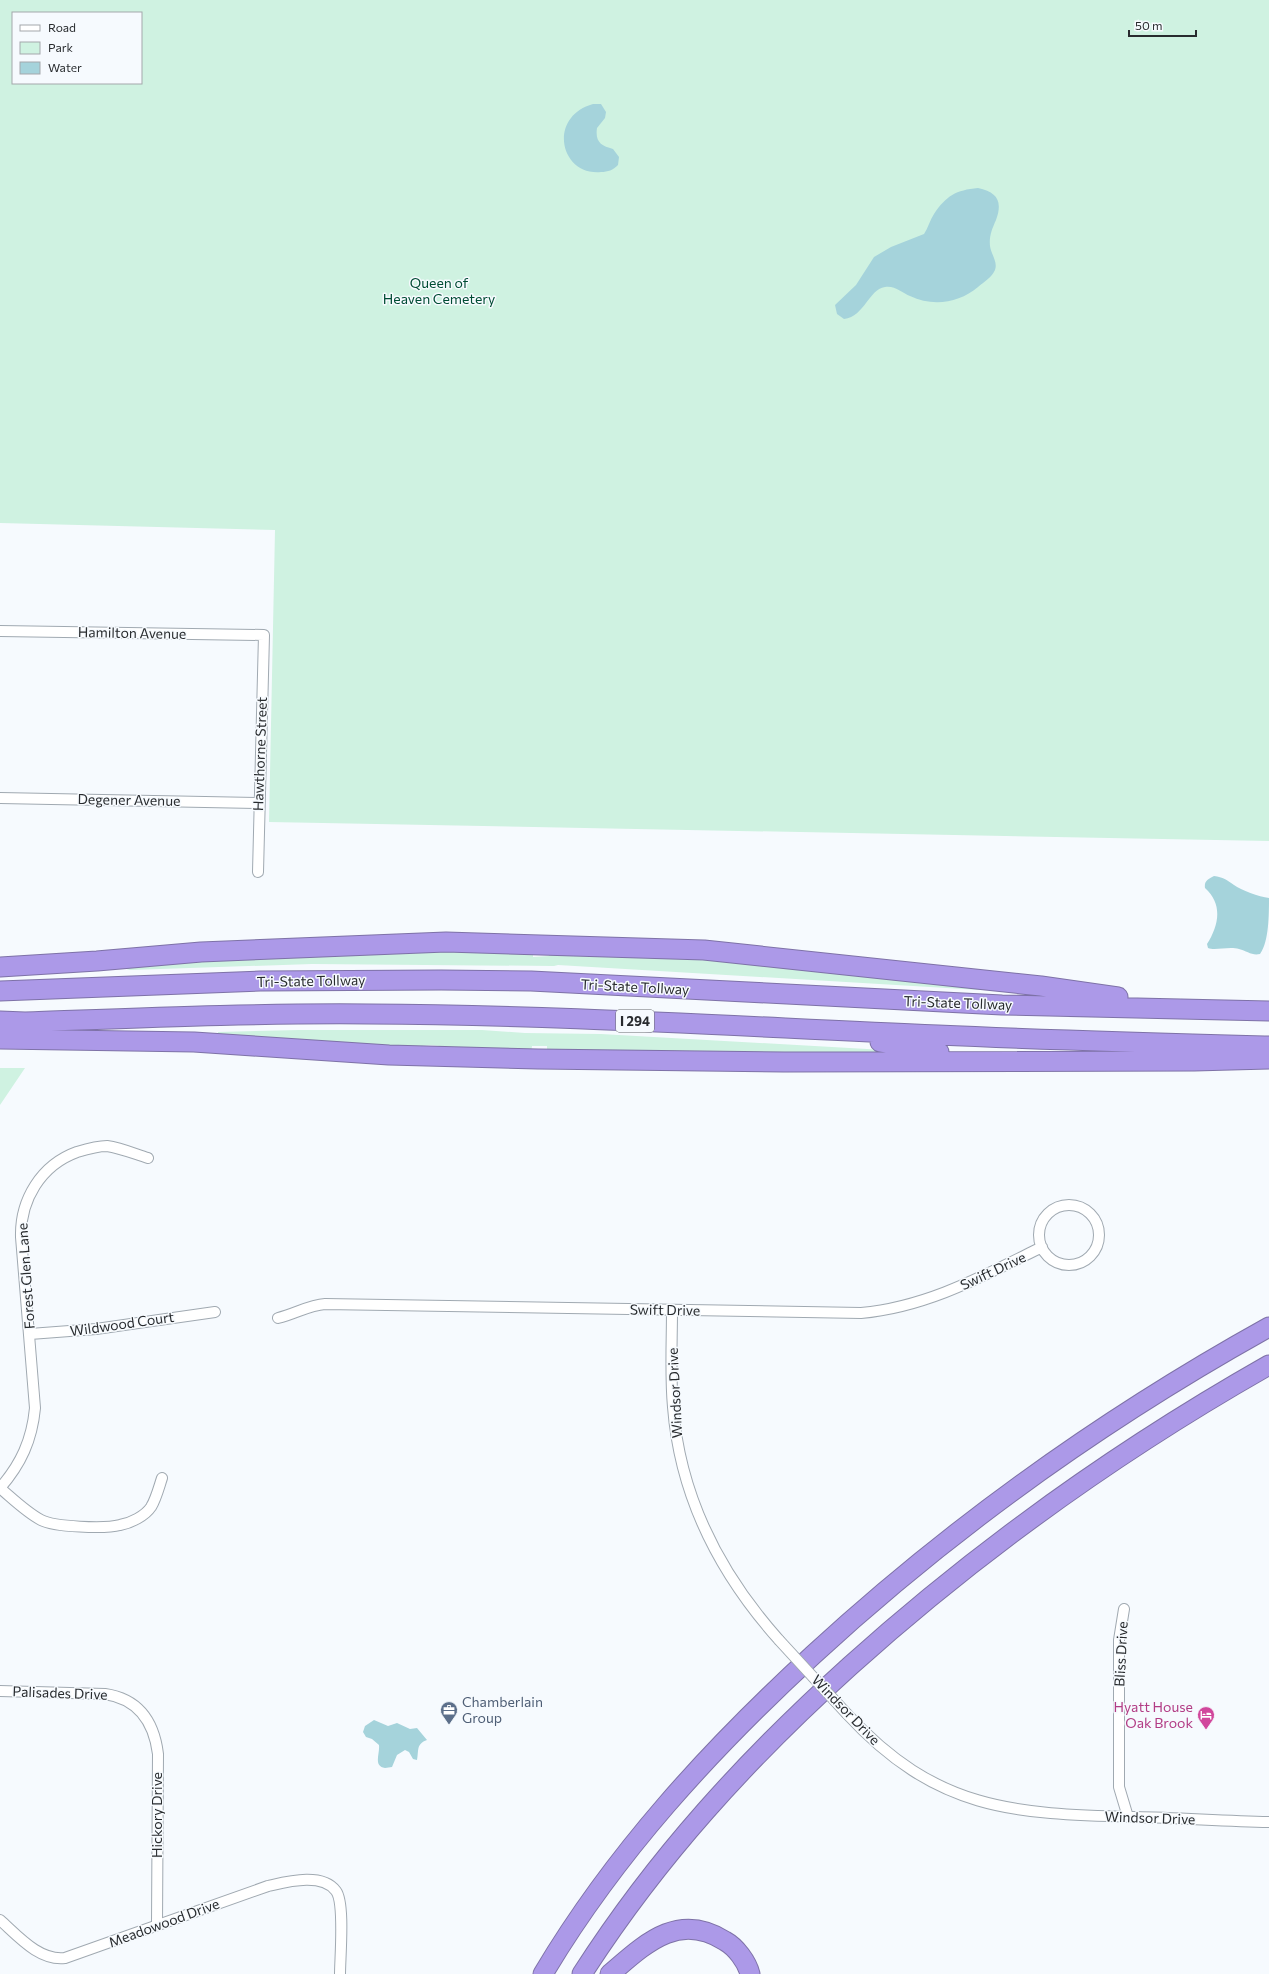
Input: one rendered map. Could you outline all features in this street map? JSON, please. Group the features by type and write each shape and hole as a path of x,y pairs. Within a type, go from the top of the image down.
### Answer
{"highway":[{"path":"0,967 97,961 201,952 446,942 704,950 1041,986 1217,1009"},
{"name":"Tri-State Tollway","path":"0,991 260,981 456,980 538,982 926,1002 1269,1011"},
{"name":"I 294","path":"0,1021 367,1014 594,1019 832,1030 1269,1046"},
{"path":"832,1030 904,1047 1021,1062"},
{"path":"0,1039 194,1042 389,1055 784,1062 1201,1061 1269,1059"},
{"path":"543,1974 596,1894 673,1795 742,1723 833,1636 958,1532 1043,1469 1140,1404 1229,1349 1269,1327"},
{"path":"582,1974 617,1920 648,1879 707,1808 782,1729 878,1642 971,1564 1070,1490 1190,1411 1269,1365"},
{"path":"610,1974 654,1938 673,1931 690,1928 708,1932 729,1943 742,1957 750,1974"}],"street":[{"name":"Hamilton Avenue","path":"0,631 264,635"},
{"name":"Hawthorne Street","path":"258,872 258,803 264,635"},
{"name":"Degener Avenue","path":"0,798 258,803"},
{"name":"Forest Glen Lane","path":"0,1488 22,1460 33,1427 35,1408 21,1229 26,1204 37,1183 50,1167 75,1153 90,1148 108,1146 148,1158"},
{"name":"Swift Drive","path":"1072,1205 1081,1208 1090,1214 1096,1222 1099,1232 1098,1242 1094,1251 1084,1261 1071,1265 1062,1264 1050,1258 1042,1247 1040,1230 1045,1218 1055,1209 1072,1205"},
{"name":"Swift Drive","path":"278,1318 299,1312 307,1307 326,1304 861,1313 916,1304 947,1292 1042,1247"},
{"name":"Windsor Drive","path":"672,1310 673,1408 680,1454 692,1498 710,1543 723,1567 758,1616 847,1714 875,1742 907,1767 941,1786 973,1800 1027,1812 1062,1816 1269,1822"},
{"name":"Wildwood Court","path":"30,1334 96,1329 215,1312"},
{"path":"0,1488 46,1523 60,1526 111,1526 120,1525 139,1517 151,1507 162,1478"},
{"name":"Bliss Drive","path":"1124,1609 1119,1640 1119,1787 1128,1817"},
{"name":"Palisades Drive","path":"0,1691 105,1694 123,1699 140,1710"},
{"name":"Hickory Drive","path":"140,1710 153,1730 158,1754 157,1924"},
{"name":"Meadowood Drive","path":"0,1920 27,1944 43,1955 60,1959 79,1954 157,1924 253,1891 282,1883 317,1881 329,1885 337,1892 341,1914 340,1974"}],"green space":[{"name":"Queen of Heaven Cemetery","path":"0,0 1269,0 1269,841 269,822 275,530 0,523"},
{"path":"549,949 668,955 981,987 980,990 558,965 312,964 130,970 123,968 181,962 316,953 533,950 533,957 549,956"},
{"path":"299,1030 482,1030 525,1033 601,1034 902,1051 902,1053 547,1052 547,1046 532,1046 531,1054 444,1048 433,1045 413,1047 218,1035 218,1032"},
{"path":"0,1068 25,1068 0,1105"}],"water":[{"path":"593,104 601,104 606,112 605,118 597,128 598,140 602,145 613,149 619,157 618,165 606,172 587,171 576,165 568,156 564,144 565,132 569,121 578,111"},
{"path":"978,188 994,195 997,198 999,208 990,239 996,267 994,273 988,279 963,297 946,302 919,299 895,288 885,287 874,293 862,308 851,317 844,319 837,314 835,305 856,285 874,257 891,247 924,234 934,214 947,198 964,190"},
{"path":"1214,876 1225,879 1250,893 1269,898 1267,935 1260,954 1252,954 1235,948 1208,948 1207,944 1216,922 1217,908 1211,894 1205,888 1205,884 1207,880"},
{"path":"374,1720 388,1726 397,1723 410,1729 417,1728 427,1740 420,1745 417,1760 413,1759 409,1752 405,1750 397,1755 392,1767 381,1767 378,1762 379,1745 372,1739 366,1737 363,1732 365,1726"}],"place":[{"name":"Chamberlain Group","path":"449,1725"},
{"name":"Hyatt House Oak Brook","path":"1206,1730"}]}
